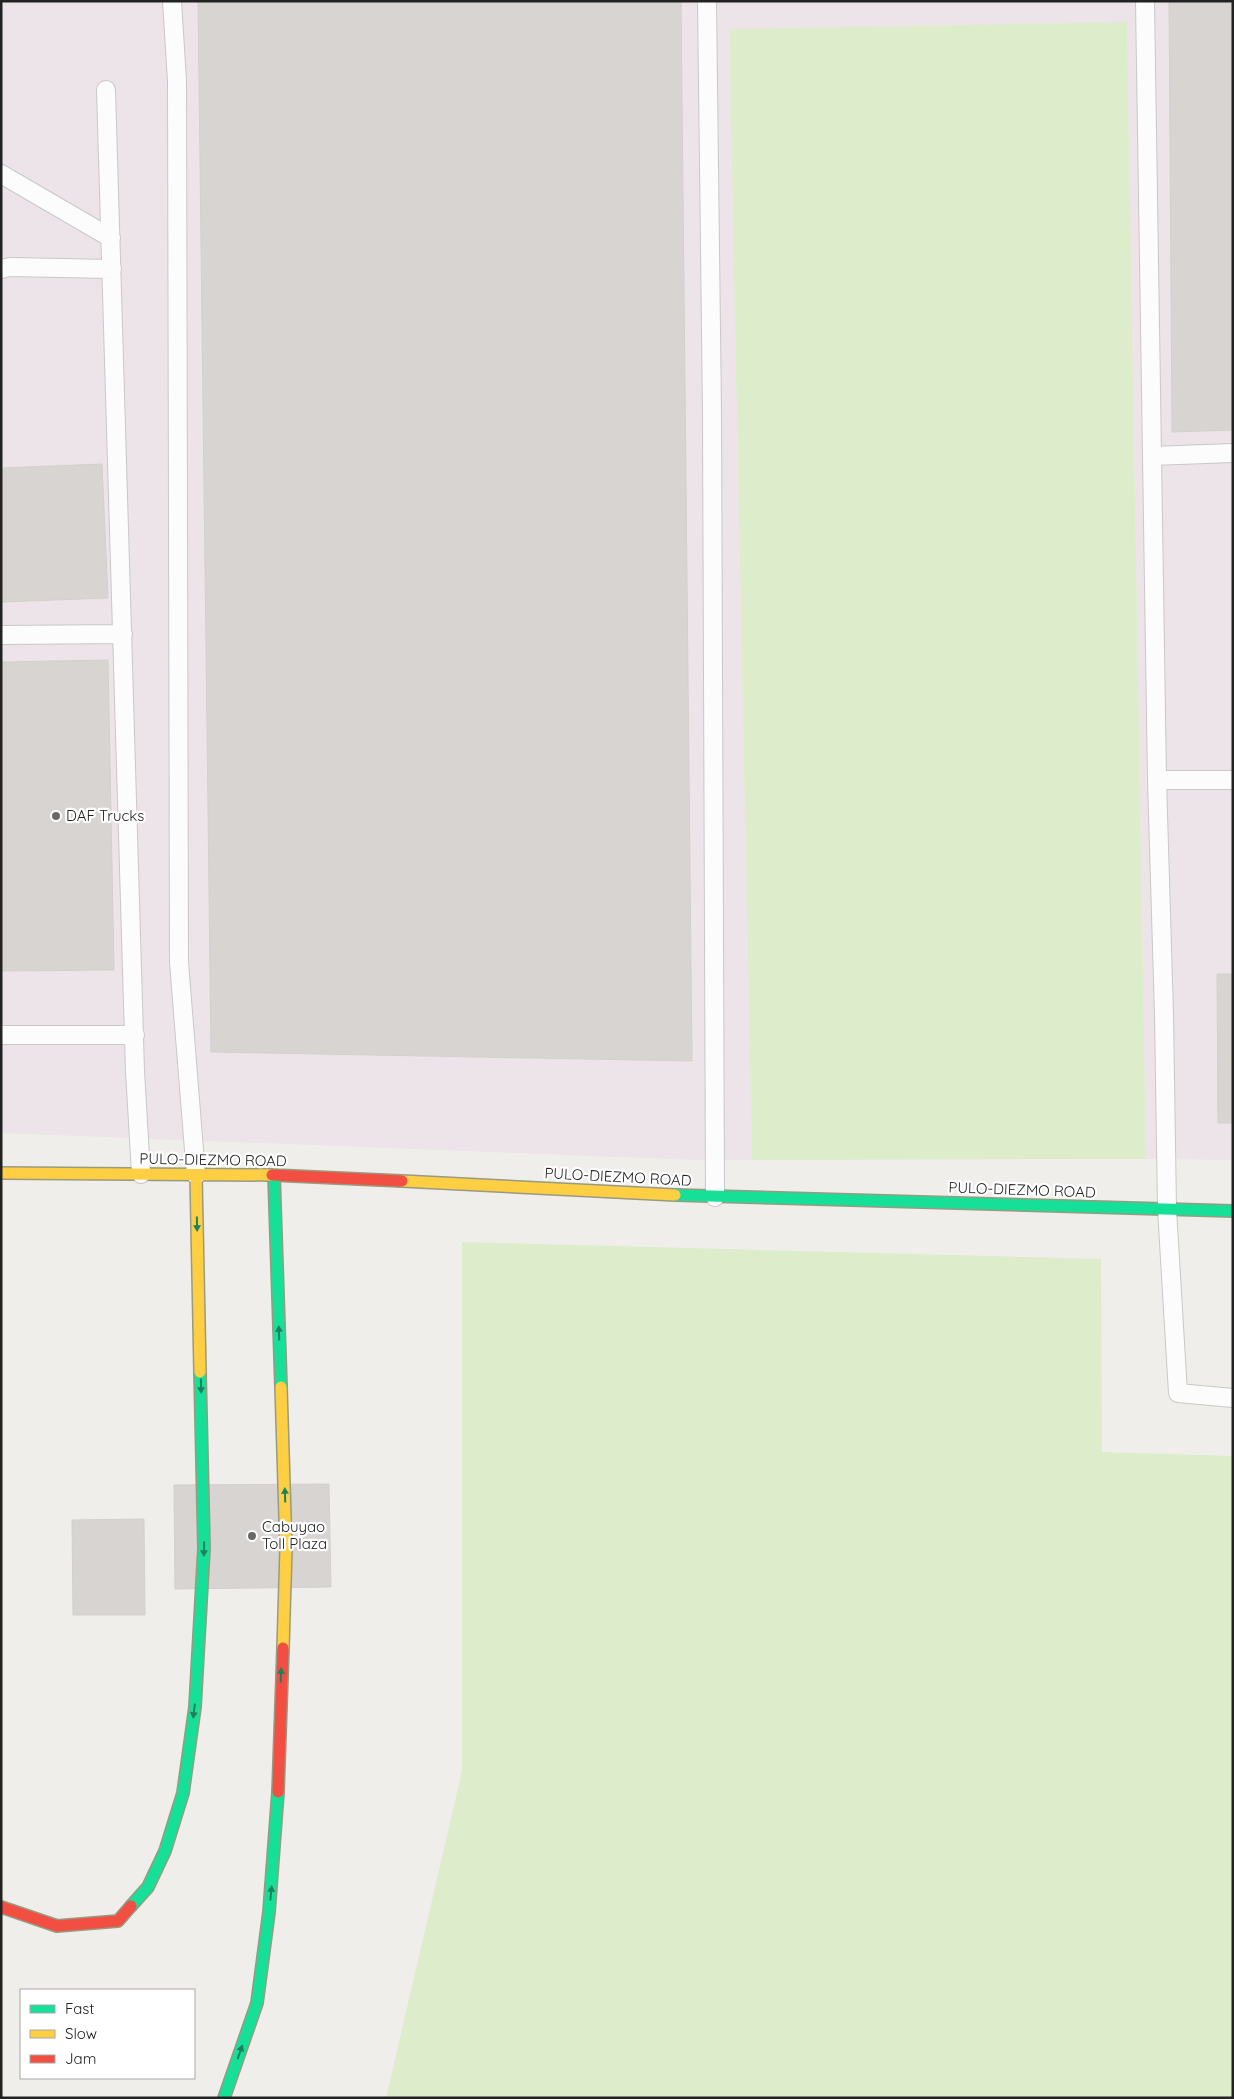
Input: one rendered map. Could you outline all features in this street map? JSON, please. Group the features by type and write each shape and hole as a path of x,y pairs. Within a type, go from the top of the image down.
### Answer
{"main road":[{"name":"PULO-DIEZMO ROAD","path":"1,1173 274,1175 715,1197 1233,1211"},
{"path":"1,1908 57,1926 118,1921 148,1886 165,1851 183,1793 195,1707 204,1548 196,1175"},
{"path":"224,2098 257,2003 269,1912 277,1821 286,1549 274,1175"}],"lane":[{"path":"172,1 177,81 179,962 196,1175"},
{"path":"707,1 712,422 715,1197"},
{"path":"1146,1 1157,780 1164,1014 1167,1209 1178,1393 1233,1398"},
{"path":"106,90 141,1174"},
{"path":"1,174 111,238"},
{"path":"1,269 10,267 112,269"},
{"path":"1152,456 1233,453"},
{"path":"1,635 123,634"},
{"path":"1157,780 1233,780"},
{"path":"1,1035 135,1034"}],"shaded area":[{"path":"1,1 1233,1 1233,1160 1146,1159 1127,22 729,30 752,1160 696,1160 1,1133"}],"green space":[{"path":"1127,22 1146,1159 752,1160 729,29"},
{"path":"462,1242 1101,1259 1102,1452 1233,1456 1233,2098 386,2098 462,1771"}],"building":[{"path":"198,1 681,1 692,1061 211,1052"},
{"path":"1169,1 1233,1 1233,430 1172,432"},
{"path":"102,464 108,598 1,602 1,468"},
{"name":"DAF Trucks","path":"108,660 114,970 1,971 1,662"},
{"path":"1217,974 1233,974 1233,1123 1218,1123"},
{"name":"Cabuyao Toll Plaza","path":"329,1484 331,1587 175,1589 174,1485"},
{"path":"144,1519 145,1615 73,1615 72,1520"}],"traffic: fast":[{"path":"274,1175 281,1387"},
{"path":"675,1195 1233,1211"},
{"path":"131,1906 148,1887 165,1851 183,1793 195,1707 204,1548 200,1372"},
{"path":"224,2098 257,2003 269,1912 278,1792"}],"traffic: slow":[{"path":"1,1173 272,1175"},
{"path":"196,1175 200,1372"},
{"path":"402,1181 675,1195"},
{"path":"281,1387 286,1549 283,1648"}],"traffic: jam":[{"path":"272,1175 402,1181"},
{"path":"278,1792 283,1648"},
{"path":"1,1907 57,1926 118,1921 131,1906"}],"place":[{"name":"DAF Trucks","path":"56,816"},
{"name":"Cabuyao Toll Plaza","path":"252,1536"}]}
